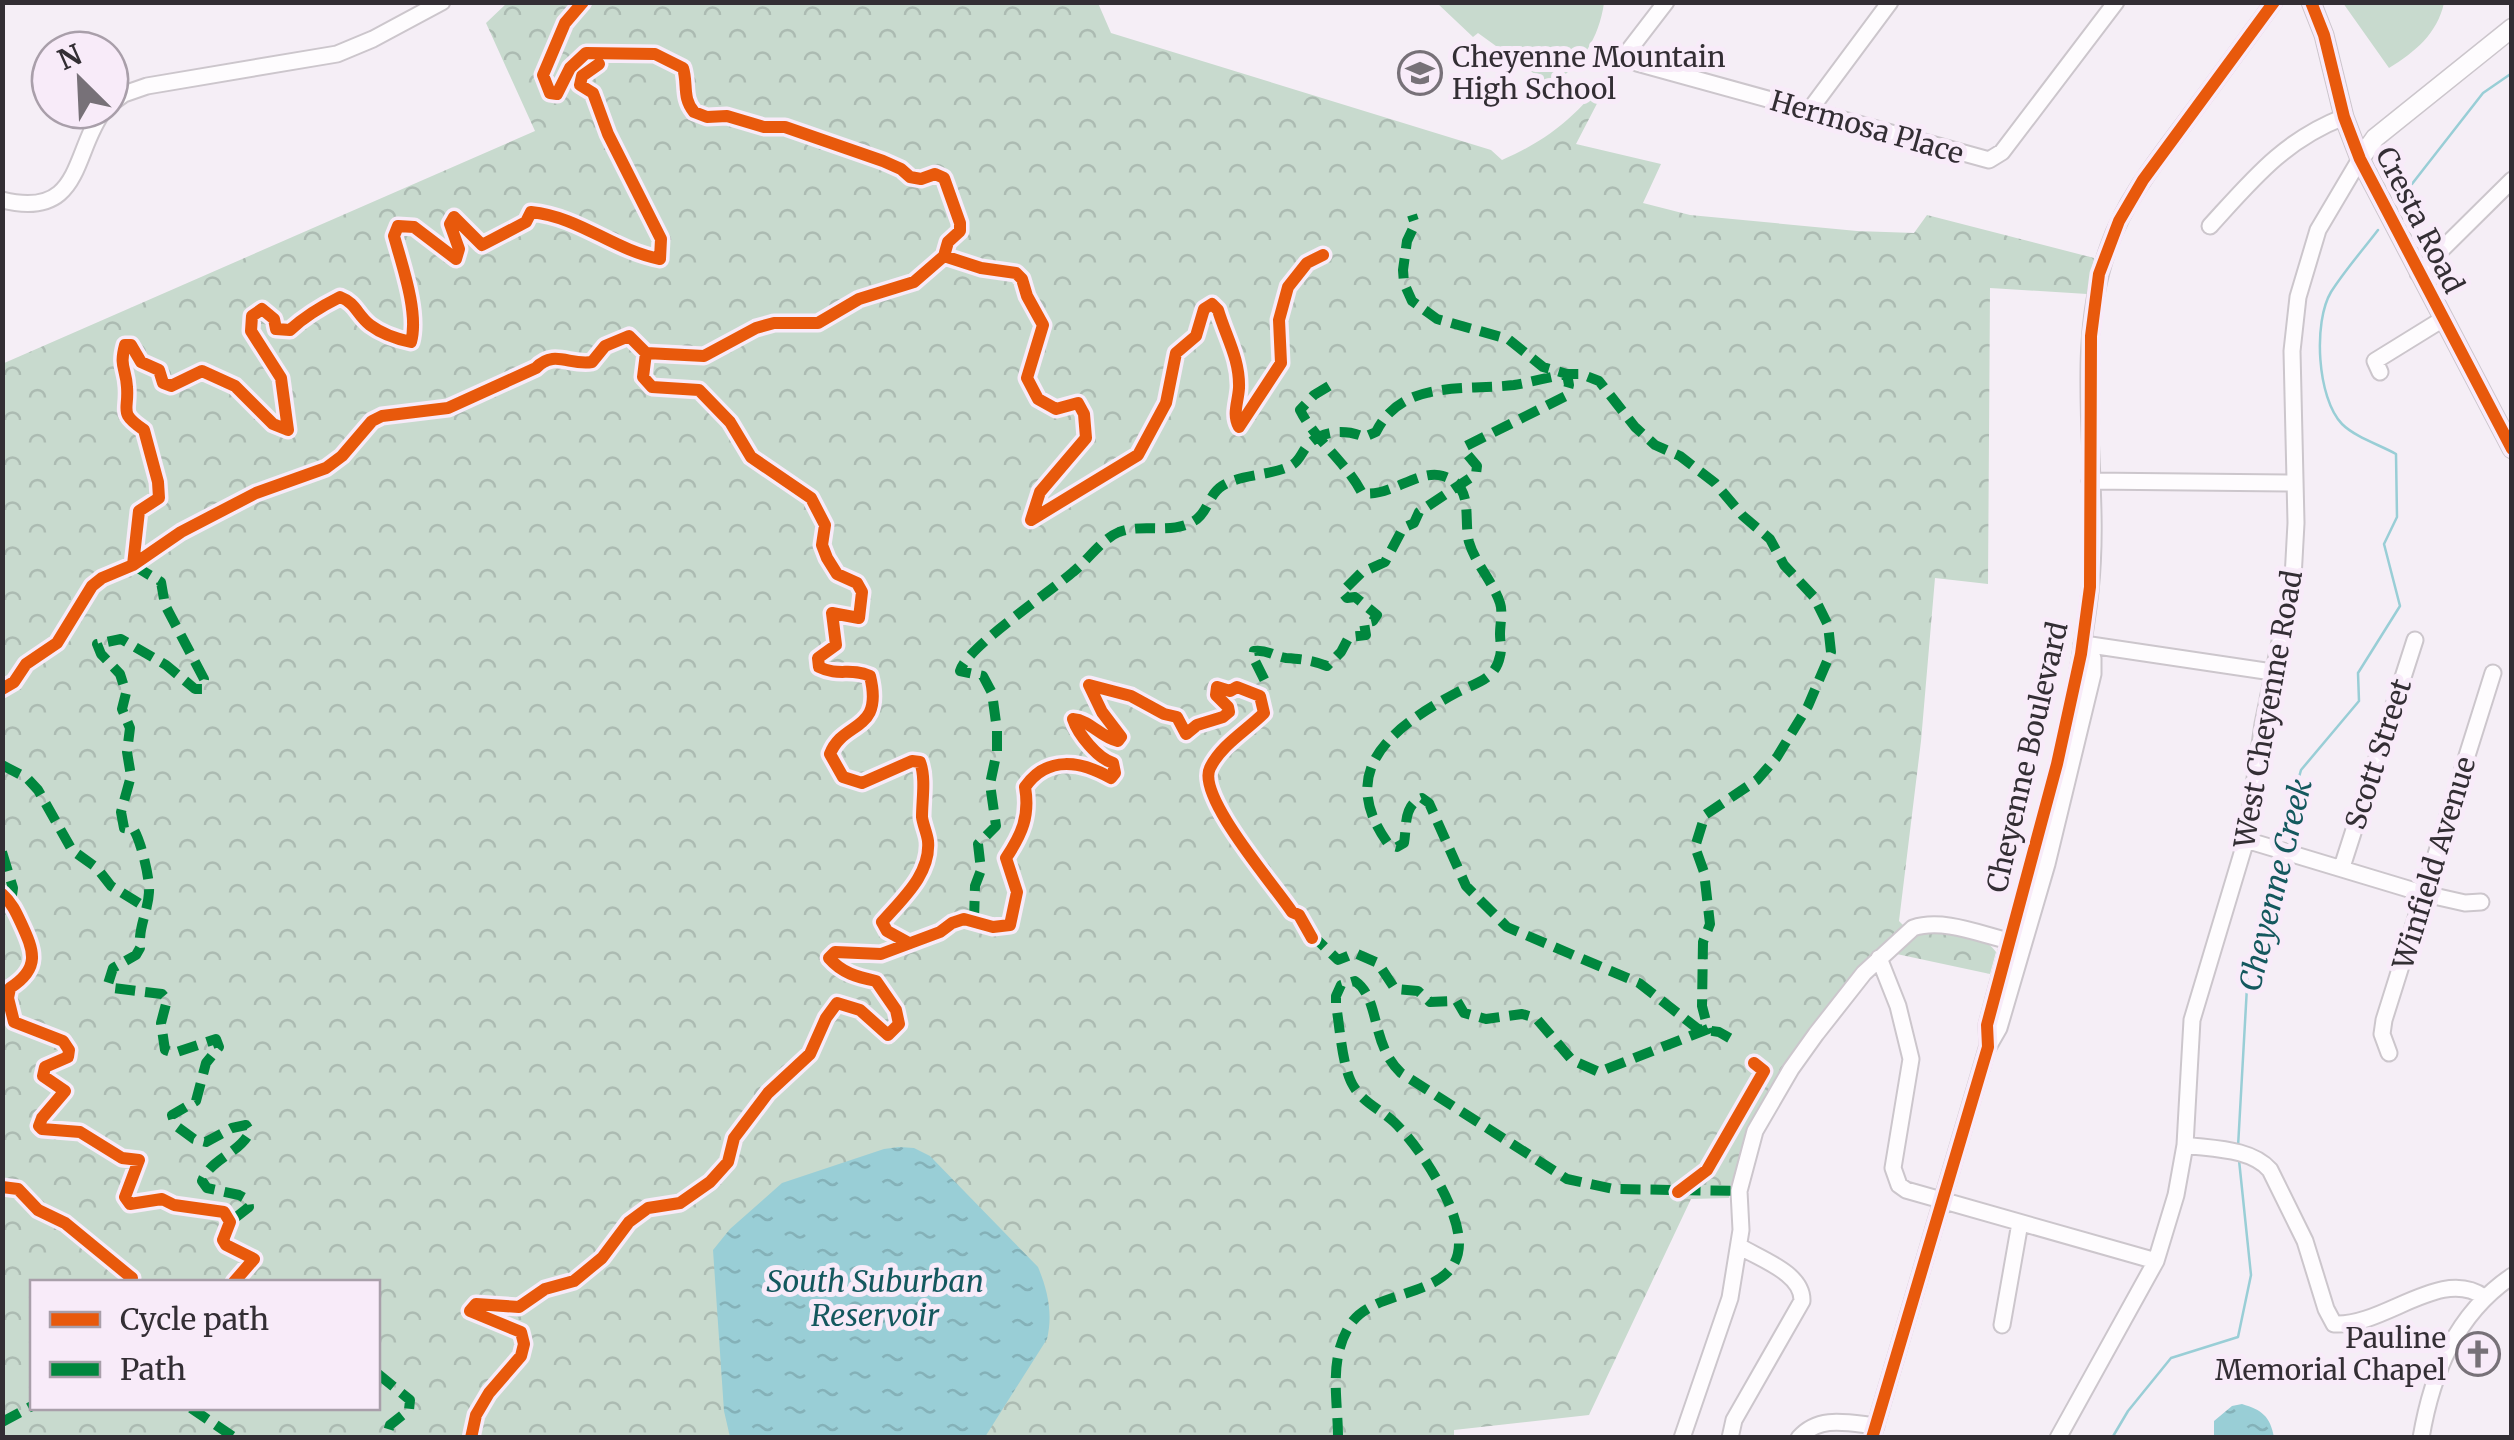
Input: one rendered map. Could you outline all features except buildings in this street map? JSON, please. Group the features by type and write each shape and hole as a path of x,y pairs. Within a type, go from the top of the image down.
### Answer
{"main road":[{"name":"Cresta Road","path":"2311,2 2324,35 2344,118 2360,159 2512,449"},
{"name":"West Cheyenne Road","path":"2360,159 2374,138 2512,28"}],"street":[{"path":"130,92 337,54 373,40 442,2"},
{"name":"Hermosa Place","path":"1666,2 1626,54 1637,63 1983,160 1994,159 2116,2"},
{"path":"1809,111 1890,2"},
{"name":"Cheyenne Boulevard","path":"1988,1047 1987,1025 2074,697 2082,644 2090,587 2091,336 2097,285 2110,240 2143,180 2274,2"},
{"path":"2210,226 2281,151 2304,135 2344,118"},
{"path":"2,200 34,203 65,188 80,166 91,130"},
{"name":"West Cheyenne Road","path":"2058,1438 2156,1261 2176,1195 2185,1145 2188,1047 2195,1006 2246,840 2272,672 2293,578 2291,365 2298,296 2325,214 2360,159"},
{"path":"2418,273 2512,180"},
{"path":"2380,372 2375,361 2442,319"},
{"path":"2090,481 2295,483"},
{"name":"Scott Street","path":"2342,868 2415,640"},
{"path":"2082,644 2272,672"},
{"name":"Cheyenne Boulevard","path":"1874,1432 1988,1047 1999,1028 2048,864 2085,712 2093,658 2082,644"},
{"name":"Winfield Avenue","path":"2389,1053 2382,1034 2384,1020 2492,673"},
{"path":"2246,840 2425,894 2465,903 2480,902"},
{"path":"1682,1438 1730,1298 1739,1246 1739,1191 1756,1130 1791,1069 1864,973 1904,934 1922,925 1947,926 2009,941"},
{"path":"1880,958 1898,1006 1911,1059 1893,1168 1906,1190 2156,1261"},
{"path":"2185,1145 2263,1162 2276,1180 2305,1242 2334,1324 2353,1324 2380,1316 2420,1296 2453,1288 2465,1287 2484,1298"},
{"path":"2002,1325 2020,1223"},
{"path":"1730,1438 1734,1420 1803,1294 1796,1281 1739,1246"},
{"path":"2421,1438 2430,1394 2446,1350 2484,1298 2512,1276"},
{"path":"1798,1438 1810,1427 1830,1422 1874,1432"}],"green space":[{"path":"507,3 1098,3 1111,33 1491,150 1502,160 1537,142 1565,121 1616,67 1576,144 1661,164 1643,203 1690,215 1857,231 1914,233 1927,215 2094,258 2087,294 1990,288 1988,584 1935,578 1921,741 1899,921 1912,934 1945,932 1970,936 1990,945 1996,952 1990,974 1878,950 1815,1027 1730,1186 1729,1198 1691,1199 1589,1415 1454,1430 1454,1437 3,1437 2,364 535,131 486,23"},
{"path":"1437,3 1604,3 1587,50 1571,70 1550,85 1478,33 1473,37"},
{"path":"2343,3 2444,3 2424,41 2389,68"}],"water":[{"name":"South Suburban Reservoir","path":"899,1147 914,1148 930,1156 1038,1267 1048,1303 1047,1339 985,1437 730,1437 724,1411 713,1250 730,1229 782,1183"},
{"path":"2242,1404 2264,1415 2274,1437 2214,1437 2214,1421 2232,1406"}],"waterway":[{"name":"Cheyenne Creek","path":"2401,198 2483,93 2512,73"},
{"name":"Cheyenne Creek","path":"2281,841 2301,770 2359,701 2358,673 2400,606 2384,544 2397,517 2396,454 2342,424 2327,397 2320,359 2325,305 2378,230"},
{"name":"Cheyenne Creek","path":"2238,1147 2248,969 2277,854"},
{"name":"Cheyenne Creek","path":"2112,1438 2128,1411 2171,1358 2238,1337 2251,1275 2239,1160"}],"marked path":[{"path":"1310,933 1338,960 1355,953 1378,963 1395,989 1418,991 1430,1002 1457,1001 1464,1013 1486,1019 1522,1014 1536,1018 1572,1060 1599,1072 1708,1029 1702,1006 1703,942 1710,924 1704,872 1695,847 1705,815 1757,780 1777,757 1808,706 1831,652 1828,625 1814,597 1784,565 1770,539 1743,516 1715,483 1680,456 1655,445 1635,427 1599,381 1543,367 1508,339 1437,319 1412,301 1403,270 1407,241 1415,224 1412,215"},
{"path":"974,921 975,886 981,870 978,844 996,826 990,784 997,751 992,693 983,676 960,671 977,649 1113,535 1194,521 1222,486 1292,465 1320,436 1342,432 1364,437 1376,432 1387,415 1418,395 1514,385 1567,374 1566,396 1466,446 1477,466 1476,474 1419,512 1414,523 1403,528 1385,562 1361,573 1342,592 1377,615 1373,621 1364,623 1366,635 1349,637 1327,666 1254,651 1253,657 1266,683 1260,696"},
{"path":"1329,386 1300,410 1362,493 1383,491 1434,475 1460,487 1466,504 1469,542 1501,607 1501,653 1494,671 1411,721 1378,754 1369,774 1368,795 1374,819 1389,845 1397,847 1404,843 1409,811 1422,798 1429,803 1466,886 1507,927 1639,983 1698,1029 1719,1032 1733,1040"},
{"path":"133,565 161,582 165,605 204,679 202,689 195,689 166,665 121,639 97,644 120,674 126,693 122,709 130,728 127,752 131,776 121,812 124,828 134,830 139,843 149,886 140,948 136,955 113,968 108,984 113,988 162,994 167,1000 161,1023 165,1050 174,1053 216,1039 219,1047 206,1063 196,1101 172,1115 175,1125 194,1139 206,1142 232,1128 246,1125 250,1131 202,1181 207,1188 248,1200 249,1207 230,1222"},
{"path":"2,765 27,778 38,790 72,850 97,868 111,886 145,907"},
{"path":"2,852 13,888 11,902"},
{"path":"1338,1438 1337,1366 1350,1325 1377,1304 1446,1274 1456,1261 1459,1242 1452,1212 1426,1161 1404,1133 1362,1097 1350,1079 1336,1005 1341,985 1355,981 1363,989 1384,1049 1401,1073 1567,1179 1613,1189 1739,1191"},
{"path":"380,1376 410,1400 409,1410 390,1425 386,1438"},
{"path":"2,1422 30,1407"},
{"path":"194,1410 235,1438"}],"cycle path":[{"path":"583,2 565,23 543,75 550,93 557,94 570,68 586,53 655,54 683,68 694,112 707,117 727,116 764,127 785,127 883,161 910,177 921,179 935,174 944,178 960,223 960,231 948,242 944,256 981,268 1016,273 1022,279 1043,325 1027,378 1038,399 1056,409 1078,403 1084,414 1086,438 1040,492 1031,520 1138,455 1166,403 1176,353 1196,336 1204,309 1212,304 1218,310 1237,367 1239,427 1281,363 1279,320 1288,287 1307,263 1323,255"},
{"path":"1872,1438 1988,1047 1987,1025 2057,764 2081,654 2090,587 2091,336 2099,274 2119,221 2143,180 2274,2"},
{"path":"2311,2 2360,159 2512,449"},
{"path":"133,565 139,511 159,498 144,430 126,411 125,345 131,345 141,362 159,370 163,383 171,386 202,371 235,386 273,424 288,430 281,378 251,331 252,316 262,309 274,319 276,329 290,330 340,297 375,328 411,342 411,303 394,236 398,226 414,227 456,259 459,249 450,224 454,217 482,245 526,222 531,212 565,220 627,249 660,259 661,239 608,134 593,93 580,85 582,76 599,64"},
{"path":"2,689 14,682 26,664 57,643 92,586 102,578 133,565 181,532 256,493 326,468 342,456 372,421 382,416 448,408 549,360 592,362 605,346 629,336 646,353 704,356 756,328 774,323 818,323 859,299 914,282 944,256"},
{"path":"646,353 643,377 652,387 699,390 730,422 751,457 811,498 825,525 822,545 827,558 837,574 857,583 862,592 859,618 832,613 836,645 818,658 819,667 826,670 870,676 871,707 867,717 844,735 830,754 843,777 862,783 912,761 920,762 928,853 914,885 882,922 887,931 907,942"},
{"path":"471,1438 476,1415 489,1393 521,1356 524,1344 521,1332 470,1311 476,1304 519,1307 545,1289 574,1281 602,1258 629,1222 648,1208 680,1203 710,1182 728,1162 734,1138 768,1093 810,1054 837,1003 860,1010 888,1035 899,1024 896,1010 876,981 839,967 829,958 835,952 881,954 964,919 993,927 1010,925 1017,892 1006,858 1023,824 1025,787 1044,770 1065,764 1111,778 1115,773 1113,763 1089,745 1073,719 1112,739 1118,741 1121,737 1102,712 1089,685 1131,696 1177,717 1186,734 1197,725 1229,712 1216,695 1217,687 1230,691 1237,687 1260,696 1264,713 1221,752 1210,768 1209,781 1239,841 1292,912 1299,915 1312,938"},
{"path":"2,894 26,933 32,958 27,973 10,988 8,998 14,1022 63,1041 69,1050 68,1057 45,1067 43,1076 65,1091 39,1126 80,1132 122,1158 139,1160 125,1197 130,1204 162,1199 174,1205 224,1212 230,1222 223,1240 226,1245 254,1259 236,1280"},
{"path":"1678,1192 1707,1170 1764,1071 1754,1063"},
{"path":"2,1187 18,1189 38,1210 65,1223 132,1278"}],"place":[{"name":"Cheyenne Mountain High School","path":"1420,73"},
{"name":"Pauline Memorial Chapel","path":"2478,1354"}]}
